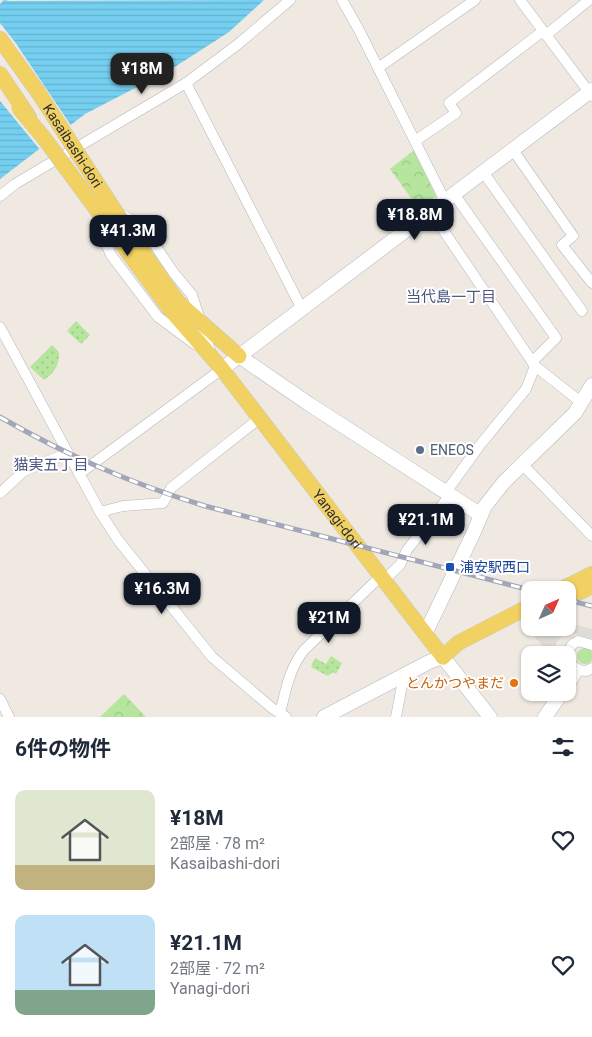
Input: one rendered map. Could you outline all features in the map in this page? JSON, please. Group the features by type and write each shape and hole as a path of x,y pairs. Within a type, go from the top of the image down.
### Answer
{"main road":[{"name":"Kasaibashi-dori","path":"0,39 128,231 174,305"},
{"path":"0,51 27,77"},
{"path":"0,74 44,138"},
{"name":"Kasaibashi-dori","path":"0,85 44,138 174,305"},
{"path":"174,305 201,322 239,356"},
{"name":"Yanagi-dori","path":"174,305 443,657"},
{"path":"576,582 592,574"},
{"path":"443,657 458,642 521,610"},
{"path":"443,657 463,651 521,622"}],"street":[{"path":"0,196 16,184 186,83 237,45 290,0"},
{"path":"0,327 100,512 118,540 212,657 283,715 290,674 295,661 304,650 382,578 400,565 407,550 480,445 526,389 534,364 556,338 450,198 415,141 342,0"},
{"path":"378,68 475,0"},
{"path":"79,474 591,93 520,0"},
{"path":"415,141 456,113 448,102 589,0"},
{"path":"186,83 302,309"},
{"path":"513,150 572,236 562,245 592,283"},
{"path":"68,154 112,209 140,226 147,233 173,272 192,295 208,351"},
{"path":"68,154 99,208 104,224 107,246 111,255 166,325 208,351"},
{"path":"483,172 582,311"},
{"path":"431,212 534,364 582,403"},
{"path":"239,356 481,516"},
{"path":"425,634 492,496 522,464 567,422 582,403 592,385"},
{"path":"100,512 123,506 163,504 171,488 260,418"},
{"path":"0,493 24,471 68,453"},
{"path":"522,464 592,536"},
{"path":"571,646 578,641 592,645"},
{"path":"324,717 429,662 443,657"},
{"name":"Yanagi-dori","path":"443,657 490,717"},
{"path":"576,670 587,671 592,668"},
{"path":"396,717 404,675"},
{"path":"0,699 9,717"},
{"path":"546,717 556,701"}],"green space":[{"path":"414,150 436,196 419,209 390,169"},
{"path":"76,321 90,335 81,344 67,331"},
{"path":"52,345 59,352 58,361 54,371 44,380 30,367"},
{"path":"585,648 593,656 585,664 577,656"},
{"path":"331,656 342,663 336,674 333,672 328,676 311,667 315,658 326,664"},
{"path":"124,694 146,717 100,717"}],"shaded area":[{"path":"576,625 592,629 592,639 576,634"},
{"path":"534,636 561,636 556,646 542,646"}],"water":[{"path":"4,0 264,0 229,32 170,70 85,114 0,179 0,4"}],"pier":[{"path":"0,23 15,42 72,127 41,151 0,101"}],"tunnel":[{"path":"576,594 580,592"}],"railway":[{"path":"0,417 100,468 177,497 205,506 521,588"},
{"path":"576,602 592,606"}],"place":[{"name":"ENEOS","path":"420,450"},
{"name":"浦安駅西口","path":"450,567"},
{"name":"とんかつやまだ","path":"514,683"}],"district":[{"name":"当代島一丁目","path":"451,297"},
{"name":"猫実五丁目","path":"51,465"}]}
